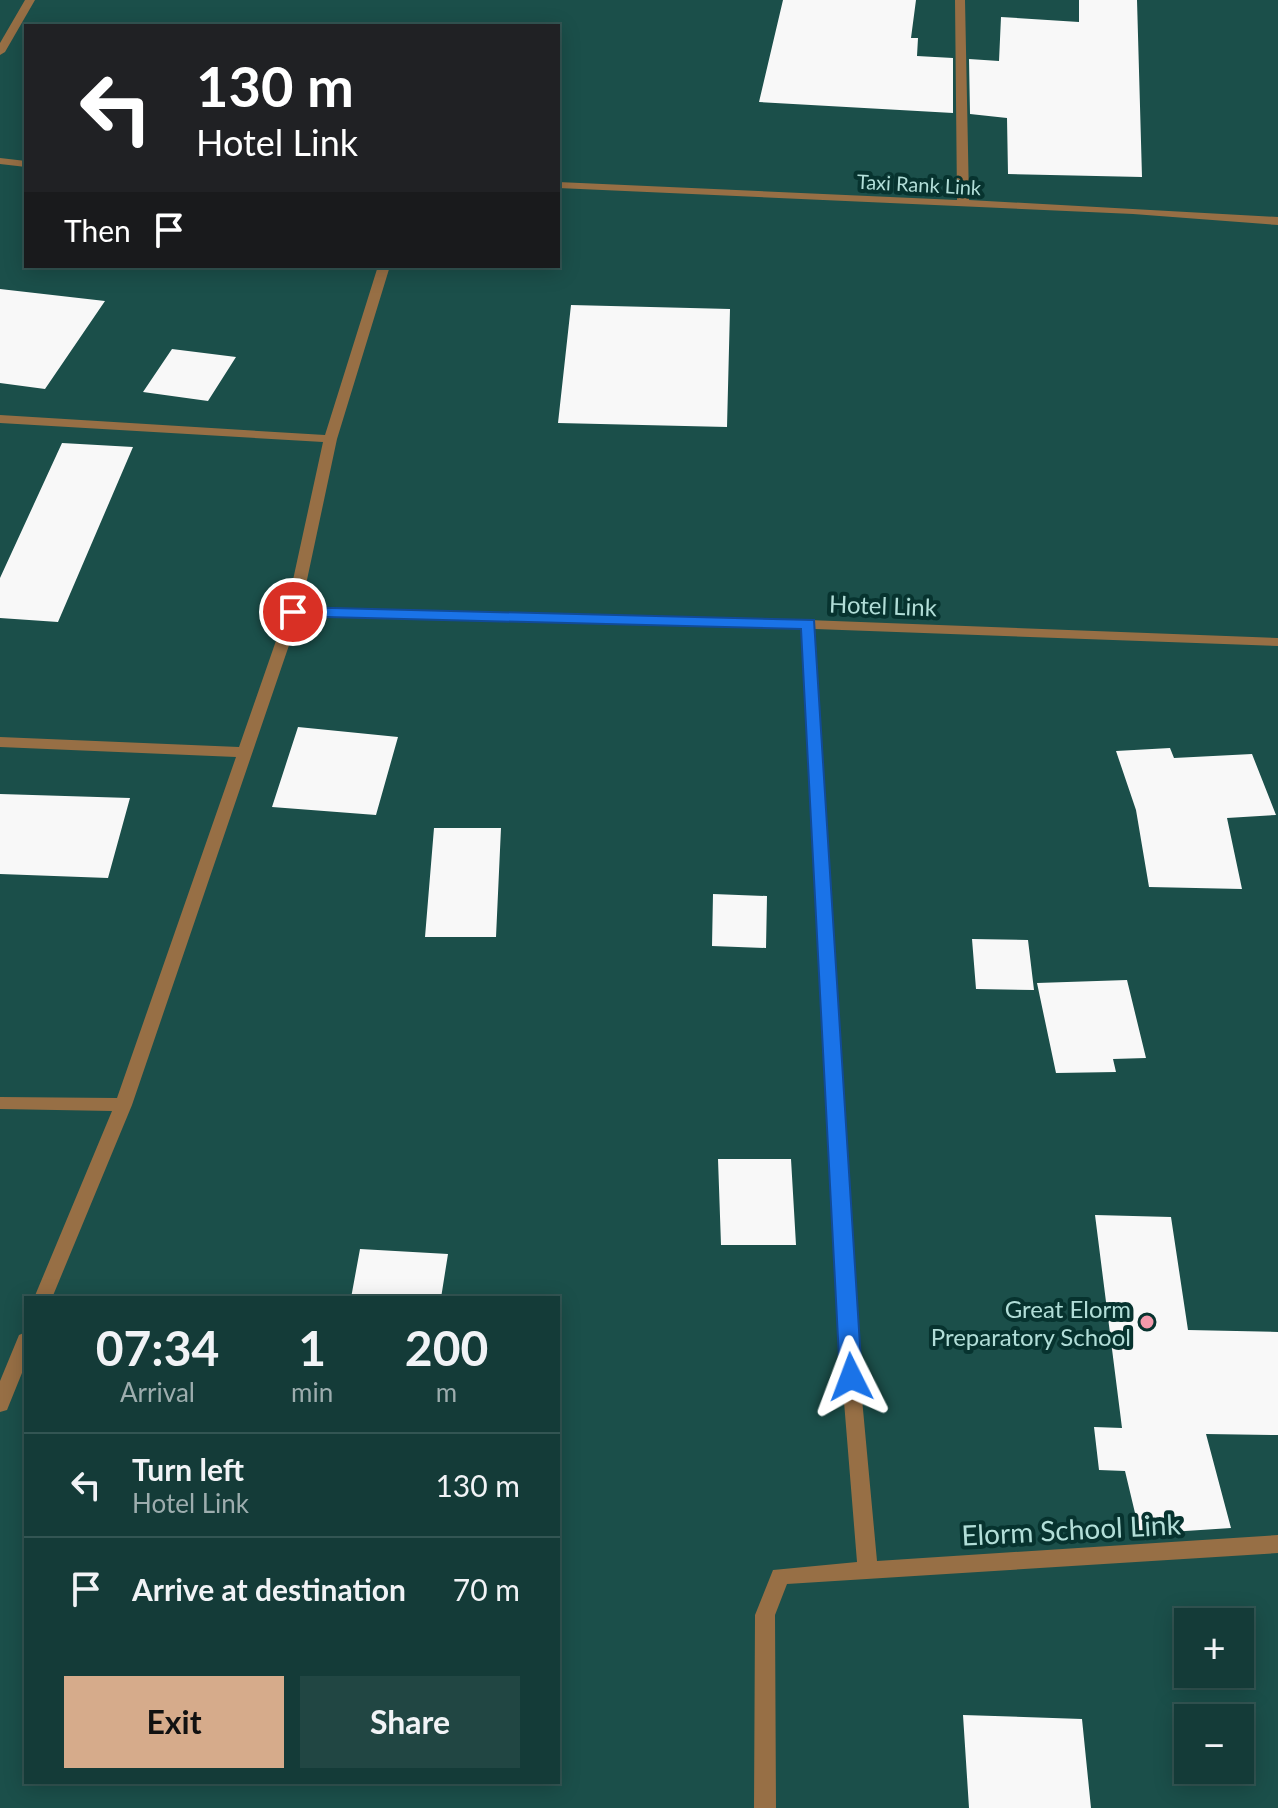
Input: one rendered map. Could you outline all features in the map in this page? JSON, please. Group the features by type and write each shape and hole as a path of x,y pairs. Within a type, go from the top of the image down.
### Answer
{"street":[{"path":"0,52 30,0"},
{"path":"960,0 963,205"},
{"path":"0,161 24,164"},
{"name":"Taxi Rank Link","path":"560,185 1278,221"},
{"path":"44,1296 123,1105 293,612 330,439 383,268"},
{"path":"0,419 330,439"},
{"name":"Hotel Link","path":"293,612 808,624 1278,642"},
{"path":"808,624 851,1377 868,1569"},
{"path":"0,742 245,752"},
{"path":"0,1103 123,1105"},
{"path":"0,1404 24,1345"},
{"name":"Elorm School Link","path":"765,1808 765,1615 780,1576 1278,1544"}],"building":[{"path":"783,0 916,0 911,38 918,38 917,56 953,58 953,113 759,102"},
{"path":"1079,0 1137,0 1142,177 1008,174 1007,118 970,114 969,59 999,61 1001,17 1079,22"},
{"path":"0,289 105,301 45,389 0,383"},
{"path":"571,305 730,309 727,427 558,423"},
{"path":"172,349 236,357 208,401 143,392"},
{"path":"62,443 133,447 58,622 0,618 0,578"},
{"path":"298,727 398,737 376,815 272,807"},
{"path":"1170,748 1174,758 1252,754 1276,815 1227,818 1242,889 1149,887 1136,810 1116,751"},
{"path":"0,794 130,798 108,878 0,874"},
{"path":"434,828 501,828 496,937 425,937"},
{"path":"713,894 767,896 766,948 712,946"},
{"path":"972,939 1028,940 1034,990 976,989"},
{"path":"1127,980 1146,1058 1113,1059 1116,1072 1056,1073 1037,983"},
{"path":"718,1159 791,1159 796,1245 721,1245"},
{"name":"Great Elorm Preparatory School","path":"1095,1215 1171,1217 1188,1330 1278,1332 1278,1435 1206,1434 1231,1528 1140,1534 1125,1471 1099,1470 1094,1427 1122,1428"},
{"path":"360,1249 448,1254 441,1296 351,1296"},
{"path":"963,1715 1082,1719 1091,1808 969,1808"}],"place":[{"name":"Great Elorm Preparatory School","path":"1147,1322"}],"route":[{"path":"293,612 808,624 851,1377"}]}
